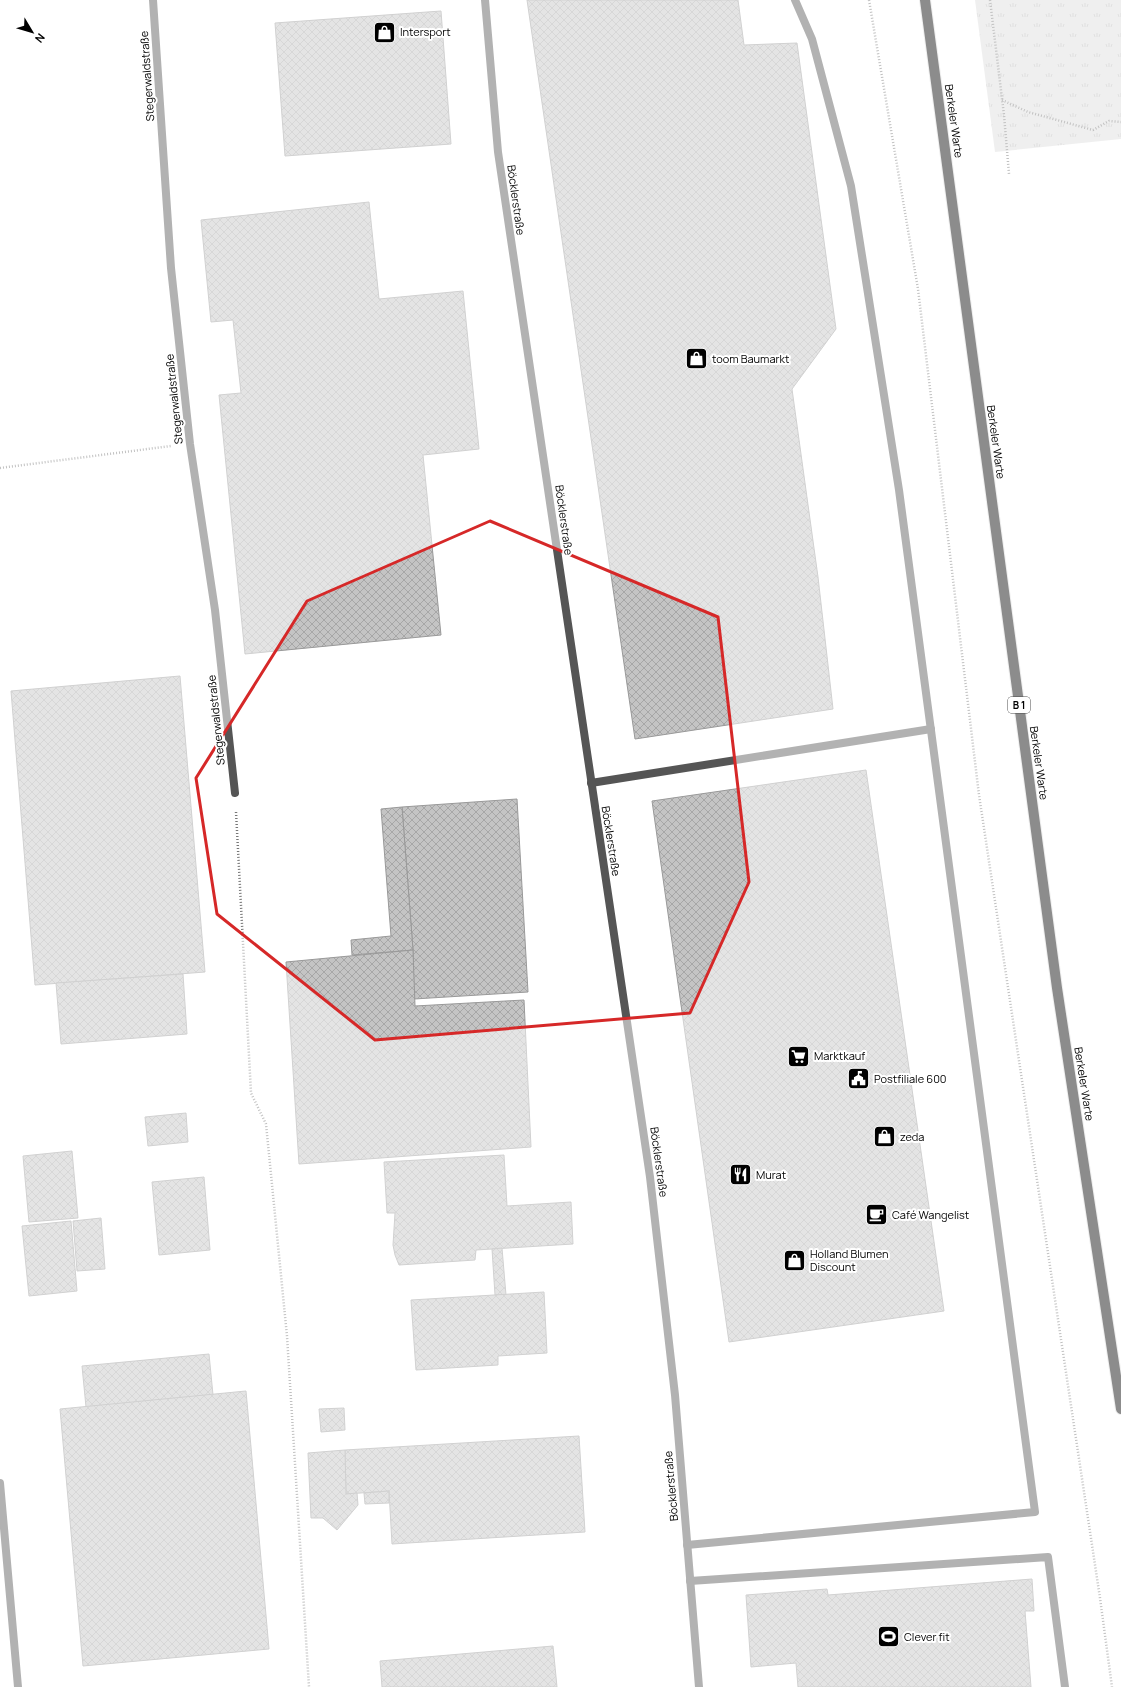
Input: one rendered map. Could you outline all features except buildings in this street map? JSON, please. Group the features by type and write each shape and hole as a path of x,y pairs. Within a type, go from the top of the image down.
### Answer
{"main road":[{"name":"Berkeler Warte","path":"926,0 1057,988 1121,1409"}],"street":[{"name":"Stegerwaldstraße","path":"153,0 171,268 190,444 215,610 235,793"},
{"name":"Böcklerstraße","path":"485,0 498,152 650,1177 675,1395 699,1687"},
{"path":"687,1545 1035,1512 899,490 851,186 812,38 795,0"},
{"path":"591,783 931,729"},
{"path":"0,1483 18,1687"},
{"path":"690,1581 1048,1557 1065,1687"}],"path":[{"path":"869,0 918,289 979,795 1100,1598 1112,1687"},
{"path":"990,0 1009,174"},
{"path":"1002,100 1028,112 1093,130 1109,121 1121,122"},
{"path":"0,468 190,444"},
{"path":"235,793 251,1093 266,1124 287,1336 309,1687"}],"highlighted area":[{"path":"490,521 718,617 749,882 690,1013 375,1040 217,914 196,778 307,601"}],"green space":[{"path":"975,0 1121,0 1121,139 995,152"}],"place":[{"name":"Intersport","path":"384,32"},
{"name":"toom Baumarkt","path":"697,359"},
{"name":"Marktkauf","path":"798,1056"},
{"name":"Postfiliale 600","path":"859,1079"},
{"name":"zeda","path":"885,1137"},
{"name":"Murat","path":"741,1175"},
{"name":"Café Wangelist","path":"877,1215"},
{"name":"Holland Blumen Discount","path":"795,1260"},
{"name":"Clever fit","path":"888,1637"}]}
